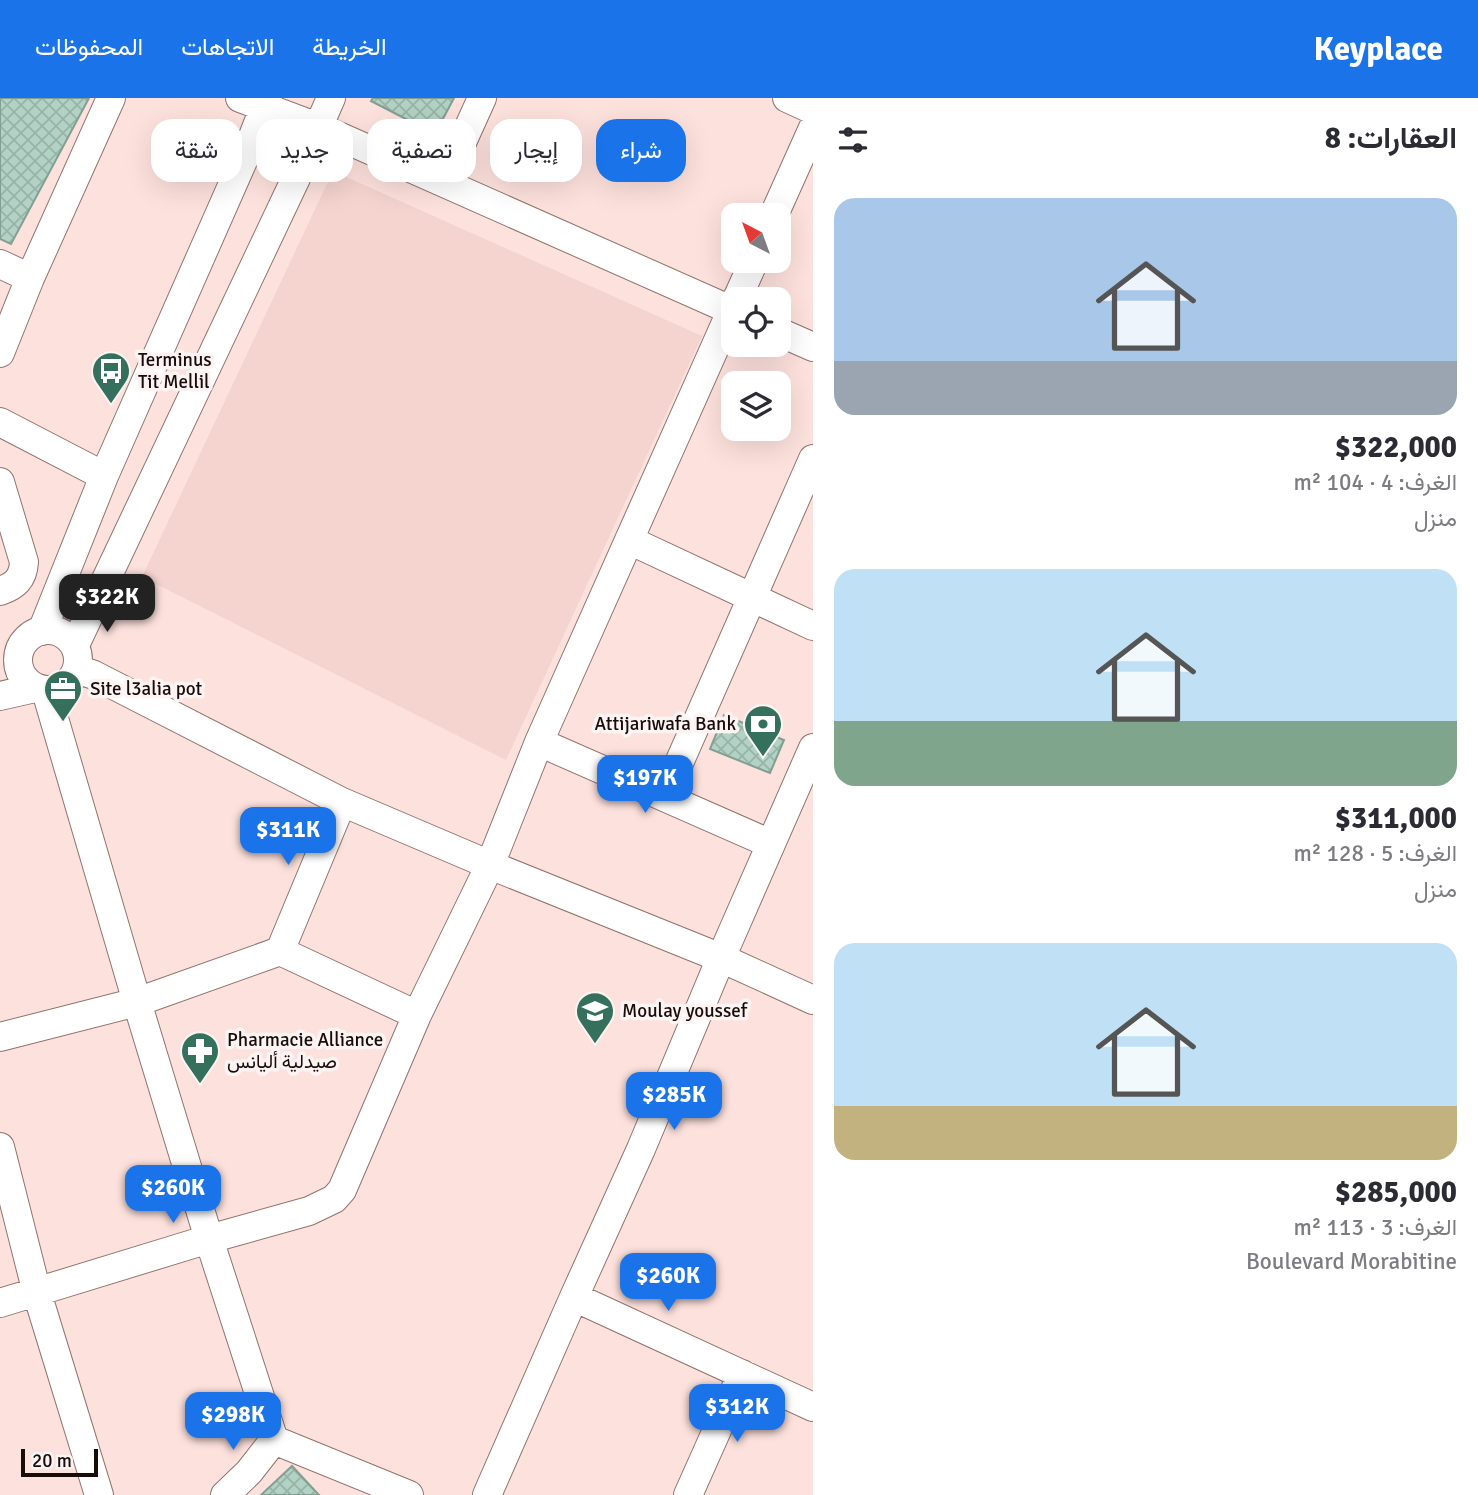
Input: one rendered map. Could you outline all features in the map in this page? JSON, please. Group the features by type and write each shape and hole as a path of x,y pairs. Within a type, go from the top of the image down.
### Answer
{"street":[{"path":"0,354 30,278 111,98"},
{"path":"322,119 331,98"},
{"path":"472,119 482,98"},
{"path":"787,98 813,110"},
{"path":"42,631 104,476 246,154 257,101 299,119"},
{"path":"779,203 813,128"},
{"path":"0,696 61,688 74,677 76,657 294,182"},
{"path":"444,182 721,301"},
{"path":"0,264 30,278"},
{"path":"0,1303 309,1211 334,1199 342,1190 417,1015 490,865 539,742 721,336"},
{"path":"791,337 813,347"},
{"path":"0,422 104,476"},
{"path":"664,797 813,459"},
{"path":"0,482 24,562 23,573 18,581 0,591"},
{"path":"629,540 813,626"},
{"path":"409,1495 274,1440 209,1239 41,689 26,681 10,653 32,634 51,630 61,632 69,638 76,657 94,675 342,802 721,958 813,1000"},
{"path":"539,742 771,844"},
{"path":"487,1495 813,748"},
{"path":"280,951 342,802"},
{"path":"0,1037 137,1002 280,951 417,1015"},
{"path":"0,1147 37,1293 99,1495"},
{"path":"574,1297 813,1407"},
{"path":"688,1495 742,1374"},
{"path":"225,1495 249,1472 274,1440"}],"shaded area":[{"path":"353,180 702,336 506,760 142,577 328,182"}],"building":[{"path":"0,98 89,98 11,244 0,239"},
{"path":"373,98 454,98 443,119 406,119 371,101"},
{"path":"724,715 784,740 770,773 710,749"},
{"path":"292,1466 319,1495 261,1495"}],"place":[{"name":"Terminus Tit Mellil","path":"111,405"},
{"name":"Site l3alia pot","path":"63,723"},
{"name":"Attijariwafa Bank","path":"763,758"},
{"name":"Moulay youssef","path":"595,1045"},
{"name":"Pharmacie Alliance صيدلية أليانس","path":"200,1085"}]}
